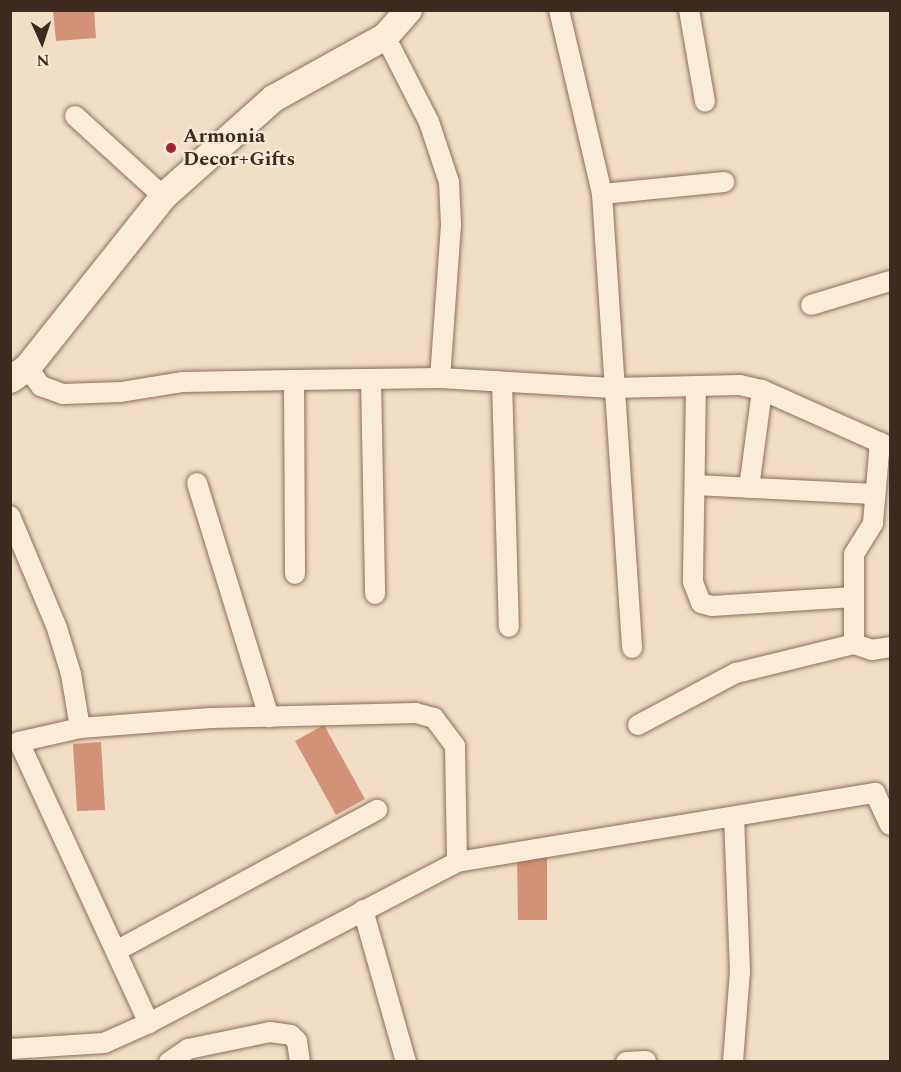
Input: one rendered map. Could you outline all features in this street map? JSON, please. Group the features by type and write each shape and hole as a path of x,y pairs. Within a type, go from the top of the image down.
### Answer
{"street":[{"path":"408,10 385,36 273,98 163,196 19,373 41,386 63,394 121,392 183,382 440,378 612,388 740,385 762,390 885,445 873,494 873,523 854,554 854,644"},
{"path":"559,10 602,194 612,388 632,648"},
{"path":"689,10 705,102"},
{"path":"385,36 429,122 449,182 451,225 440,378"},
{"path":"75,116 163,196"},
{"path":"602,194 724,182"},
{"path":"811,305 891,281"},
{"path":"371,379 375,594"},
{"path":"294,380 295,574"},
{"path":"502,381 509,627"},
{"path":"696,386 693,582 701,603 712,606 854,597"},
{"path":"749,488 762,390"},
{"path":"197,483 269,717"},
{"path":"695,484 873,494"},
{"path":"10,516 57,628 71,674 80,728"},
{"path":"638,725 736,673 854,644 872,650 891,647"},
{"path":"149,1023 15,744 80,728 269,717 416,713 434,718 455,746 457,862"},
{"path":"10,1049 104,1043 149,1023 457,862 875,794 891,825"},
{"path":"116,951 377,810"},
{"path":"734,817 740,972 734,1062"},
{"path":"363,910 406,1062"},
{"path":"169,1062 188,1049 270,1032 291,1035 297,1041 300,1062"},
{"path":"626,1062 646,1061"}],"building":[{"path":"53,10 94,10 96,38 56,41"},
{"path":"324,725 365,799 336,815 295,741"},
{"path":"101,742 105,810 77,811 73,744"},
{"path":"517,857 547,857 547,920 518,920"}],"place":[{"name":"Armonia Decor+Gifts","path":"171,148"}]}
